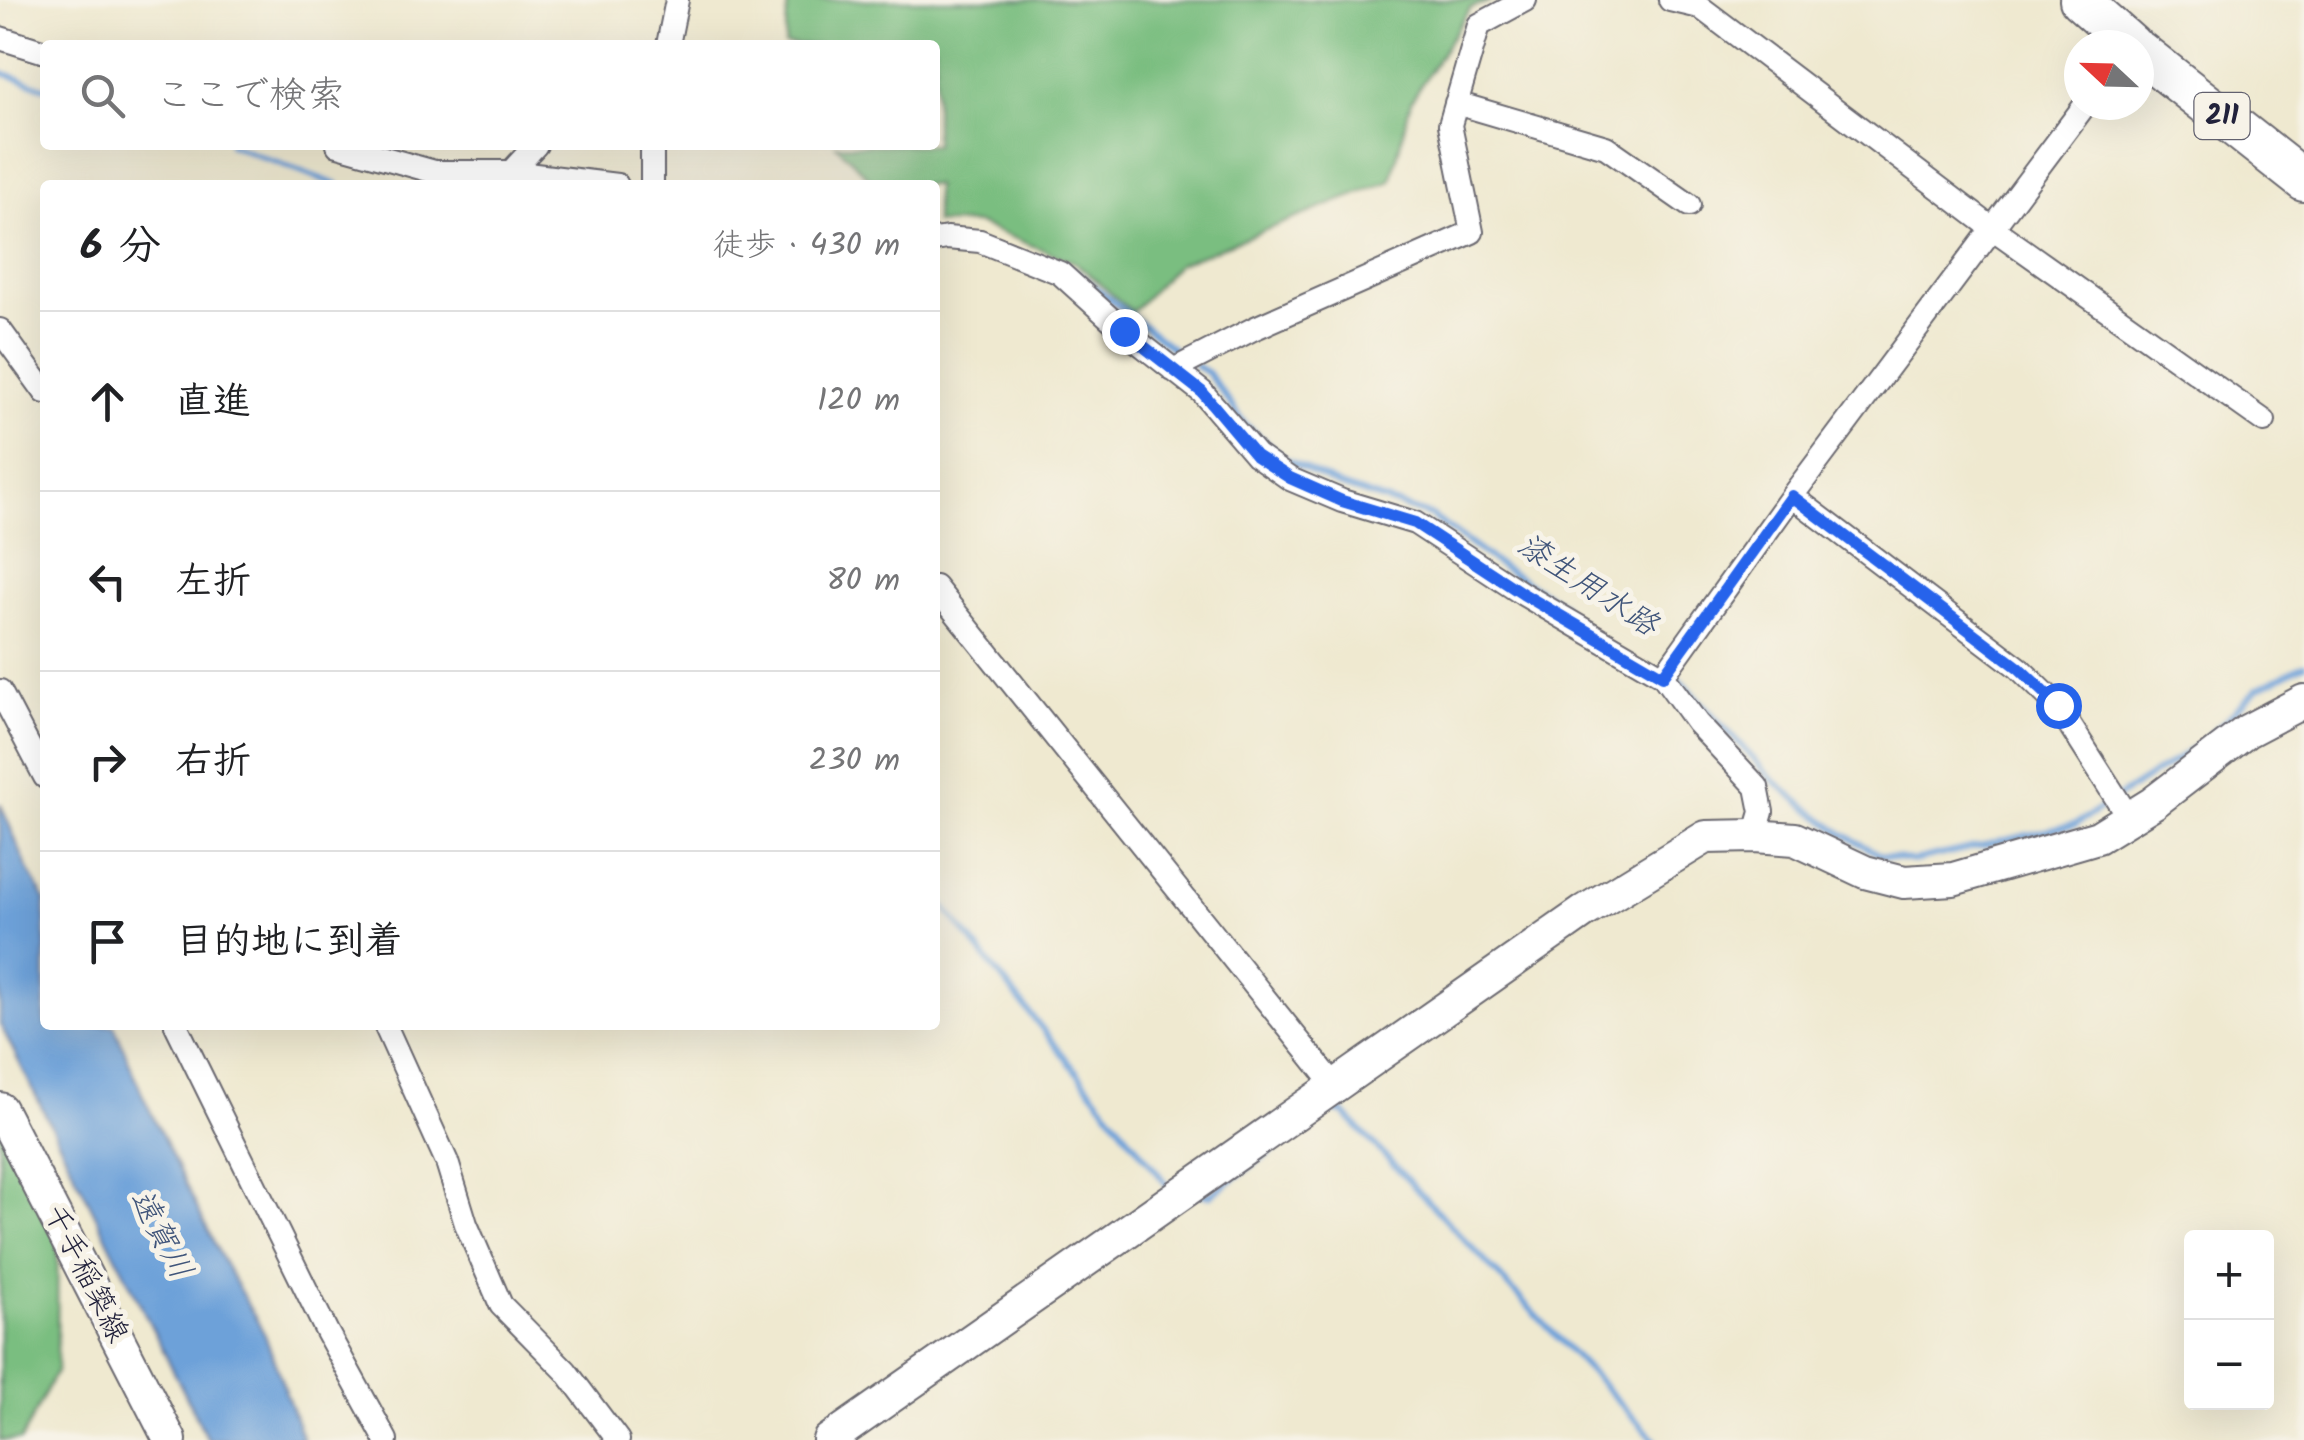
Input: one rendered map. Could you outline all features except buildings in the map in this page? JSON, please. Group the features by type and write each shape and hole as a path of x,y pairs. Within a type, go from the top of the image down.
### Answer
{"highway":[{"path":"2080,0 2114,30"},
{"name":"211","path":"2154,63 2304,181"}],"street":[{"path":"669,40 677,0"},
{"path":"1173,370 1254,329 1472,232 1450,125 1479,25 1525,0"},
{"path":"1670,0 1700,7 1992,228 2264,421"},
{"path":"0,38 40,50"},
{"path":"1456,104 1606,148 1689,205"},
{"path":"1663,676 1792,496 2075,120"},
{"path":"356,150 435,172 510,172 575,180"},
{"path":"510,172 531,150"},
{"path":"652,150 652,180"},
{"path":"940,239 980,241 1060,273 1124,331 1202,392 1256,456 1290,478 1342,501 1415,523 1523,594 1663,676 1697,723 1757,787 1762,812 1754,836"},
{"path":"0,330 40,385"},
{"path":"1792,496 2032,680 2058,705 2128,818"},
{"path":"940,594 1336,1087"},
{"path":"0,690 40,766"},
{"path":"829,1440 1585,911 1706,837 1795,840 1865,872 1904,882 1952,878 2098,837 2247,732 2304,701"},
{"path":"178,1030 327,1332 386,1440"},
{"path":"387,1030 447,1162 466,1224 500,1305 566,1370 618,1440"},
{"name":"千手稲築線","path":"0,1108 170,1440"}],"green space":[{"path":"788,0 1494,0 1470,8 1411,101 1391,181 1178,264 1132,312 1076,263 978,224 940,223 940,180 871,180 841,150 940,150 940,40 785,40"},
{"path":"0,1124 58,1230 57,1370 21,1440 0,1440"}],"water":[{"name":"遠賀川","path":"0,803 40,891 40,1030 116,1030 143,1096 222,1259 265,1335 303,1440 208,1440 0,1024"}],"waterway":[{"path":"0,72 40,86"},
{"path":"244,150 324,180"},
{"name":"漆生用水路","path":"1074,271 1186,359"},
{"name":"漆生用水路","path":"1196,366 1208,373 1245,424 1286,459 1338,485 1432,516 1497,564 1564,605"},
{"name":"漆生用水路","path":"1673,672 1772,779 1802,804 1880,855 1913,861 2076,824 2202,743 2257,689 2304,665"},
{"path":"940,901 1169,1187"},
{"path":"1201,1194 1209,1196 1329,1110 1343,1112 1655,1440"}],"route":[{"path":"1124,331 1202,392 1256,456 1290,478 1342,501 1415,523 1523,594 1663,676 1792,496 2019,668 2058,705"}]}
